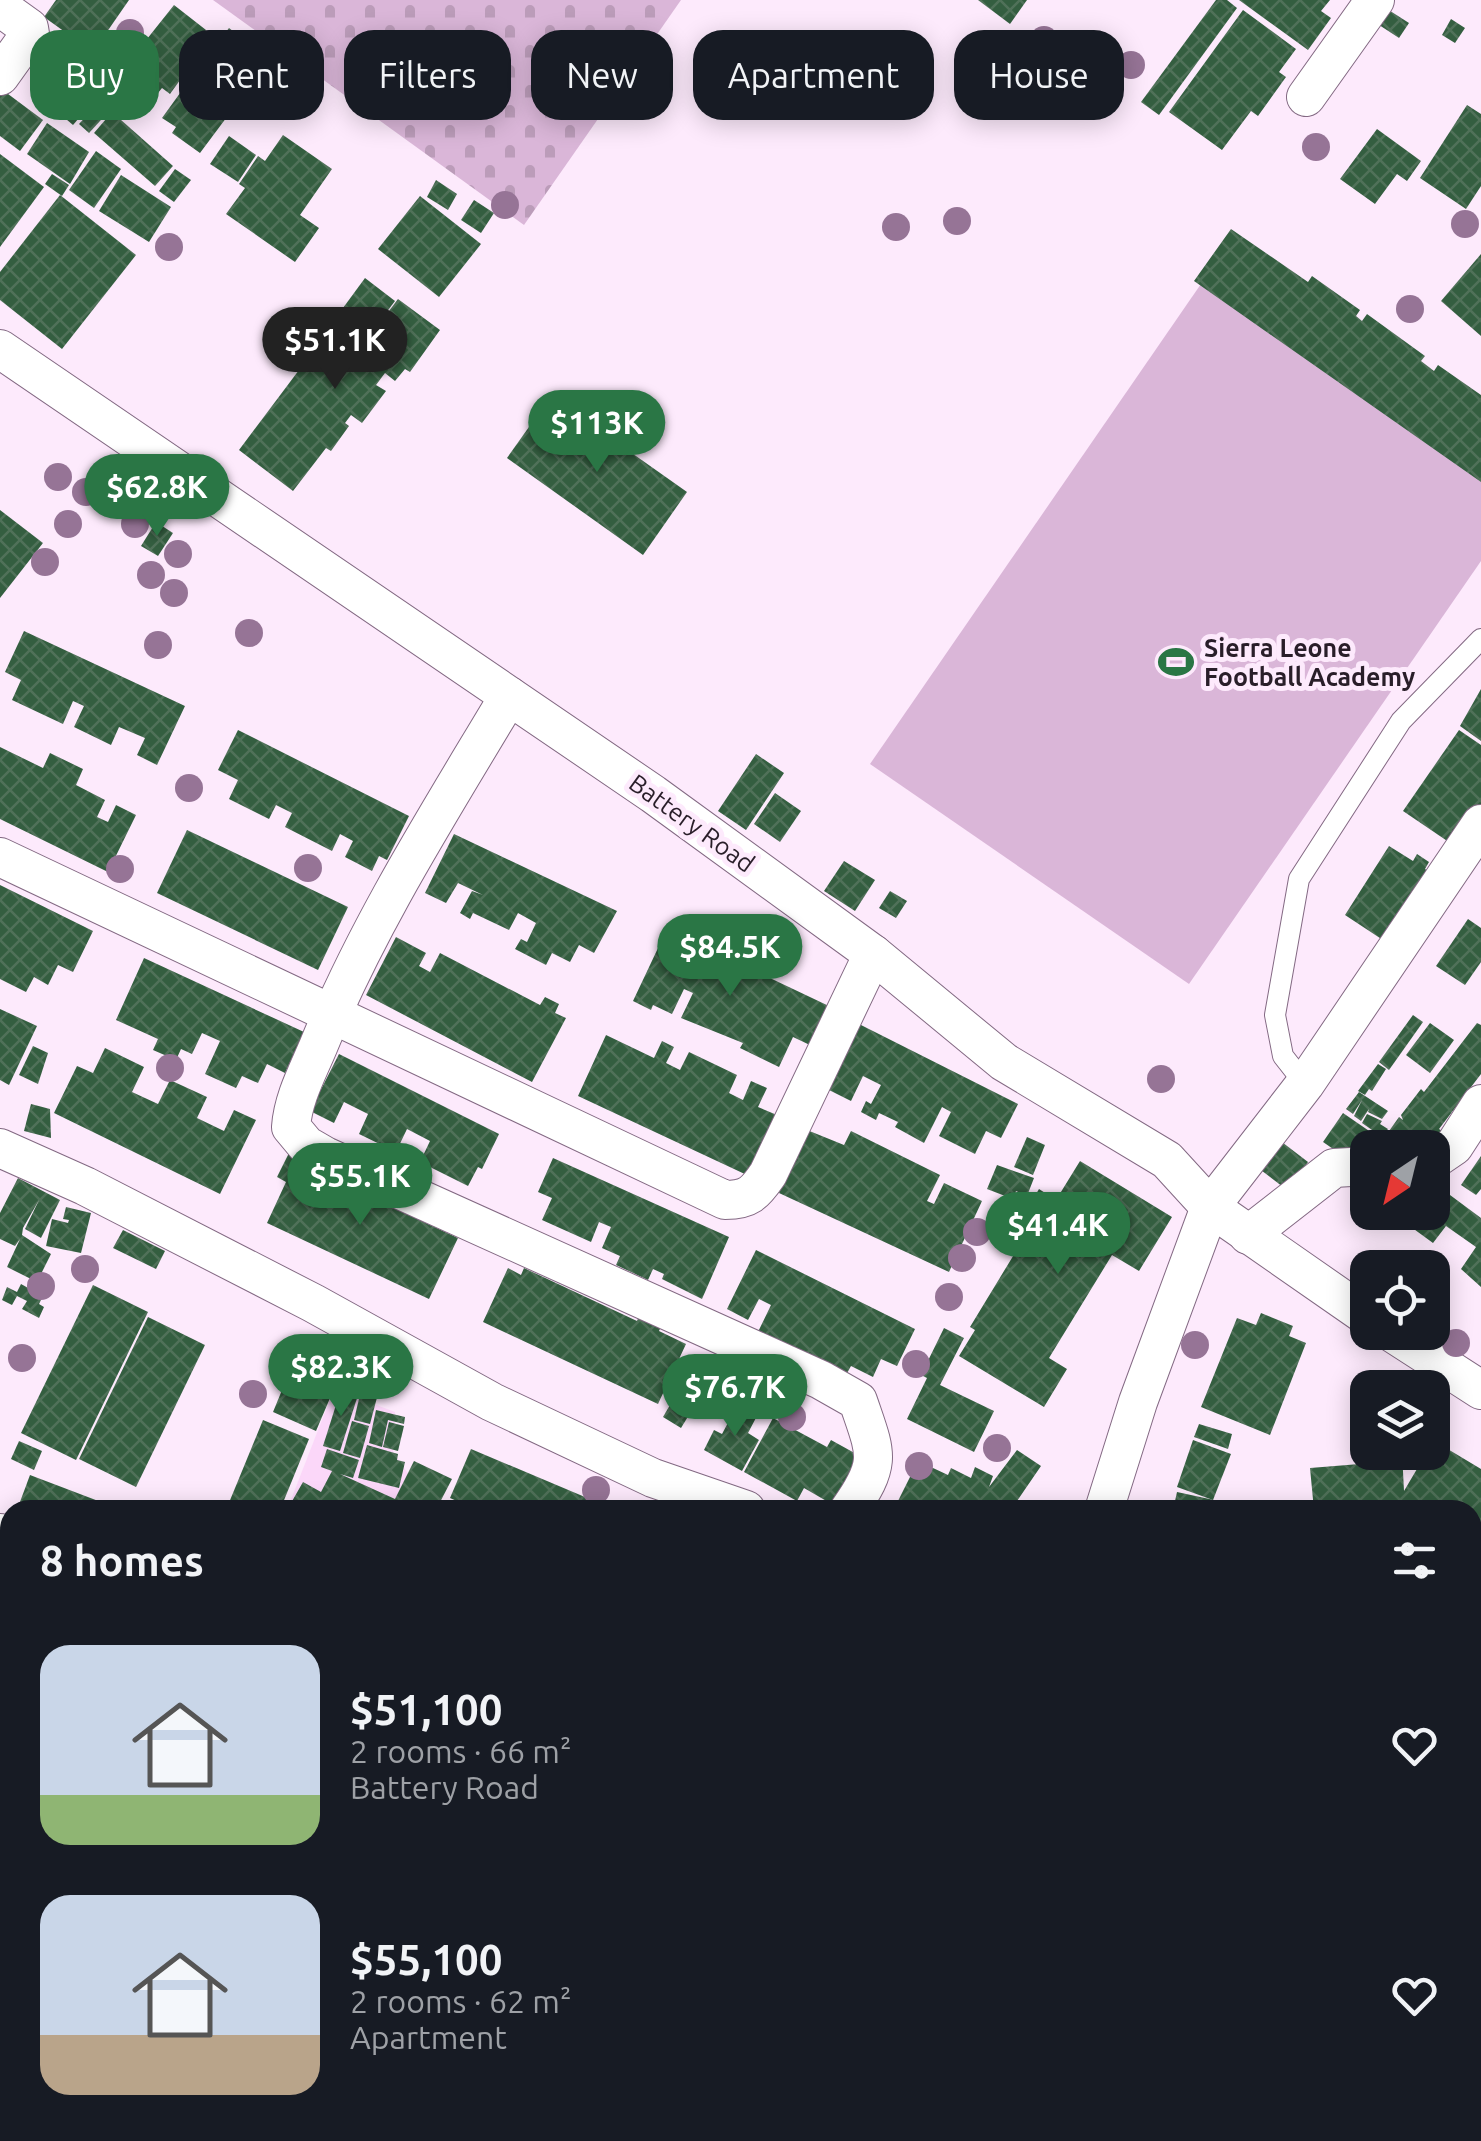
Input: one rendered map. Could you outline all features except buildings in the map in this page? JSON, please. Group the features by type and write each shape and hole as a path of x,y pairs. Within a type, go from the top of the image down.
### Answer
{"street":[{"path":"1306,97 1375,0"},
{"path":"0,8 29,28 30,34 0,76"},
{"name":"Battery Road","path":"0,349 653,794 873,954 1004,1062 1167,1160 1210,1208 1350,1305"},
{"path":"509,696 412,860 332,1012 293,1108 291,1127 306,1145 858,1400 874,1447 873,1471 855,1500"},
{"path":"1107,1500 1138,1402 1210,1208 1305,1084 1481,824"},
{"path":"0,857 726,1200 745,1200 768,1174 873,954"},
{"path":"1450,1149 1481,1104"},
{"path":"0,1148 85,1186 313,1303 492,1402 653,1478 717,1500"},
{"path":"1248,1234 1334,1168 1350,1167"},
{"path":"1419,1350 1481,1390"}],"lane":[{"path":"1305,1084 1283,1056 1275,1015 1299,879 1401,720 1481,639"}],"shaded area":[{"path":"334,1389 395,1412 393,1452 427,1500 291,1500"}],"green space":[{"path":"213,0 681,0 660,30 531,30 531,120 597,120 524,225 379,120 511,120 511,30 344,30 344,95 324,80 324,30 254,30"},
{"name":"Sierra Leone Football Academy","path":"1203,281 1481,473 1481,561 1189,984 870,764"}],"place":[{"name":"Sierra Leone Football Academy","path":"1176,662"}]}
